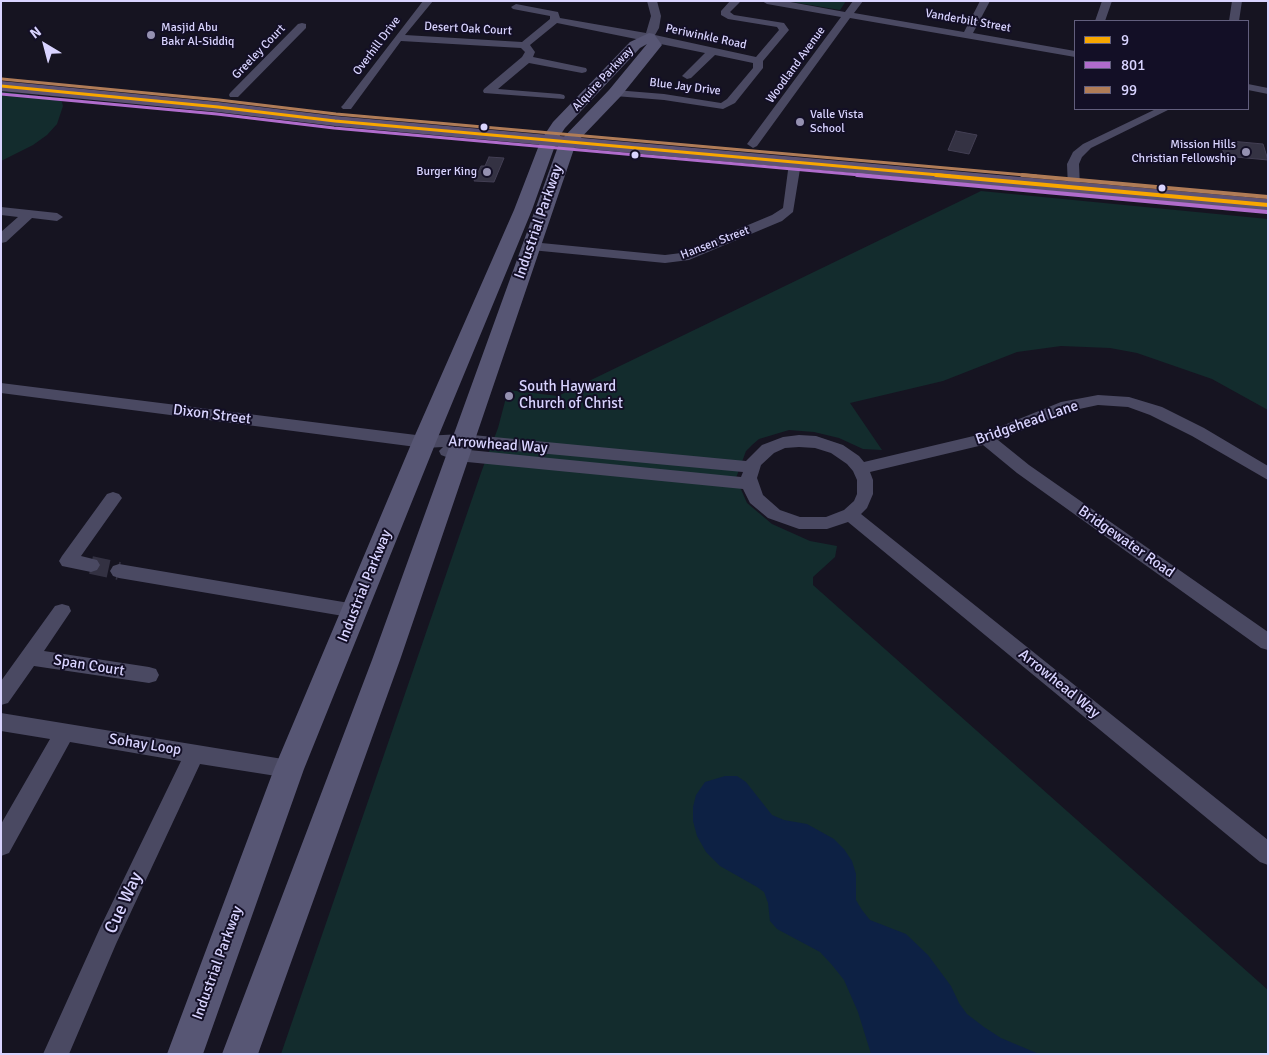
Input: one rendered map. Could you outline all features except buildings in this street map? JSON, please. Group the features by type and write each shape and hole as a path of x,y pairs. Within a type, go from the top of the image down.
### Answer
{"main road":[{"name":"Alquire Parkway","path":"559,135 635,45 649,37 655,45 615,93 580,126"},
{"path":"1,74 348,108 795,163 1268,193"},
{"path":"1,86 218,107 335,121 559,135 580,126 753,144 1268,205"},
{"name":"Industrial Parkway","path":"240,1054 388,655 531,246 559,135"},
{"name":"Industrial Parkway","path":"184,1054 289,769 424,442 523,210 559,135"}],"street":[{"name":"Overhill Drive","path":"348,108 398,38 428,1"},
{"name":"Alquire Parkway","path":"649,37 654,28 656,16 652,1"},
{"name":"Vanderbilt Street","path":"767,1 1074,54"},
{"name":"Woodland Avenue","path":"753,144 858,1"},
{"path":"967,35 985,1"},
{"path":"1100,20 1107,1"},
{"path":"1234,20 1237,1"},
{"name":"Blue Jay Drive","path":"615,93 664,97 723,106 731,101 758,68 758,61 784,30 780,25 724,13 735,2"},
{"name":"Periwinkle Road","path":"516,7 555,14 555,20 649,37 758,61"},
{"path":"524,45 555,20"},
{"name":"Greeley Court","path":"234,96 302,26"},
{"name":"Desert Oak Court","path":"398,38 524,45 530,52 527,59"},
{"path":"687,76 713,50"},
{"path":"560,97 488,91 527,59 582,70"},
{"path":"1249,87 1268,91"},
{"path":"1074,182 1073,164 1077,155 1087,146 1162,110"},
{"name":"Hansen Street","path":"531,246 665,259 684,257 777,218 789,209 795,163"},
{"path":"1,211 57,217"},
{"path":"1,239 28,214"},
{"name":"Dixon Street","path":"1,388 424,442"},
{"name":"Bridgehead Lane","path":"860,469 986,439 1066,406 1098,400 1128,402 1156,410 1198,432 1268,474"},
{"name":"Bridgewater Road","path":"986,439 1023,469 1268,642"},
{"path":"799,441 816,442 837,449 853,460 860,469 865,480 865,494 861,504 850,514 827,523 809,524 790,521 774,514 761,504 753,493 750,476 758,457 768,449 783,443 799,441"},
{"name":"Arrowhead Way","path":"424,442 459,448 750,476"},
{"path":"91,565 68,561 113,498"},
{"name":"Arrowhead Way","path":"850,514 1268,854"},
{"path":"119,570 355,611"},
{"name":"Span Court","path":"1,696 62,611"},
{"name":"Span Court","path":"28,657 149,675"},
{"name":"Sohay Loop","path":"1,722 289,769"},
{"path":"1,846 65,732"},
{"name":"Cue Way","path":"56,1054 108,936 195,754"}],"green space":[{"path":"786,1 846,1 840,10"},
{"path":"1,91 61,99 63,106 57,124 47,135 33,145 1,161"},
{"path":"981,191 1268,219 1268,410 1212,379 1137,353 1110,348 1061,346 1017,352 943,381 850,403 882,450 863,449 839,438 814,432 789,430 759,439 752,445 746,451 736,478 747,503 772,524 810,541 837,546 835,557 813,577 813,585 1268,990 1268,1054 281,1054 498,428 508,390 558,396"}],"water":[{"path":"725,776 737,776 746,782 772,815 784,820 807,824 834,839 852,861 856,874 856,900 870,920 906,934 928,955 951,986 967,1014 1001,1038 1039,1054 871,1054 858,1012 844,980 820,952 777,929 770,921 768,903 764,892 720,866 706,852 697,836 693,821 693,807 696,795 705,782"}],"tunnel":[{"path":"91,565 119,571"}],"transit line":[{"name":"99","path":"2,79 219,100 336,114 1268,197"},
{"name":"9","path":"1,86 218,107 335,121 1268,205"},
{"name":"801","path":"1,94 217,114 334,128 1267,212"}],"place":[{"name":"Masjid Abu Bakr Al-Siddiq","path":"151,35"},
{"name":"Valle Vista School","path":"800,122"},
{"name":"Mission Hills Christian Fellowship","path":"1246,152"},
{"name":"Burger King","path":"487,172"},
{"name":"South Hayward Church of Christ","path":"509,396"}]}
